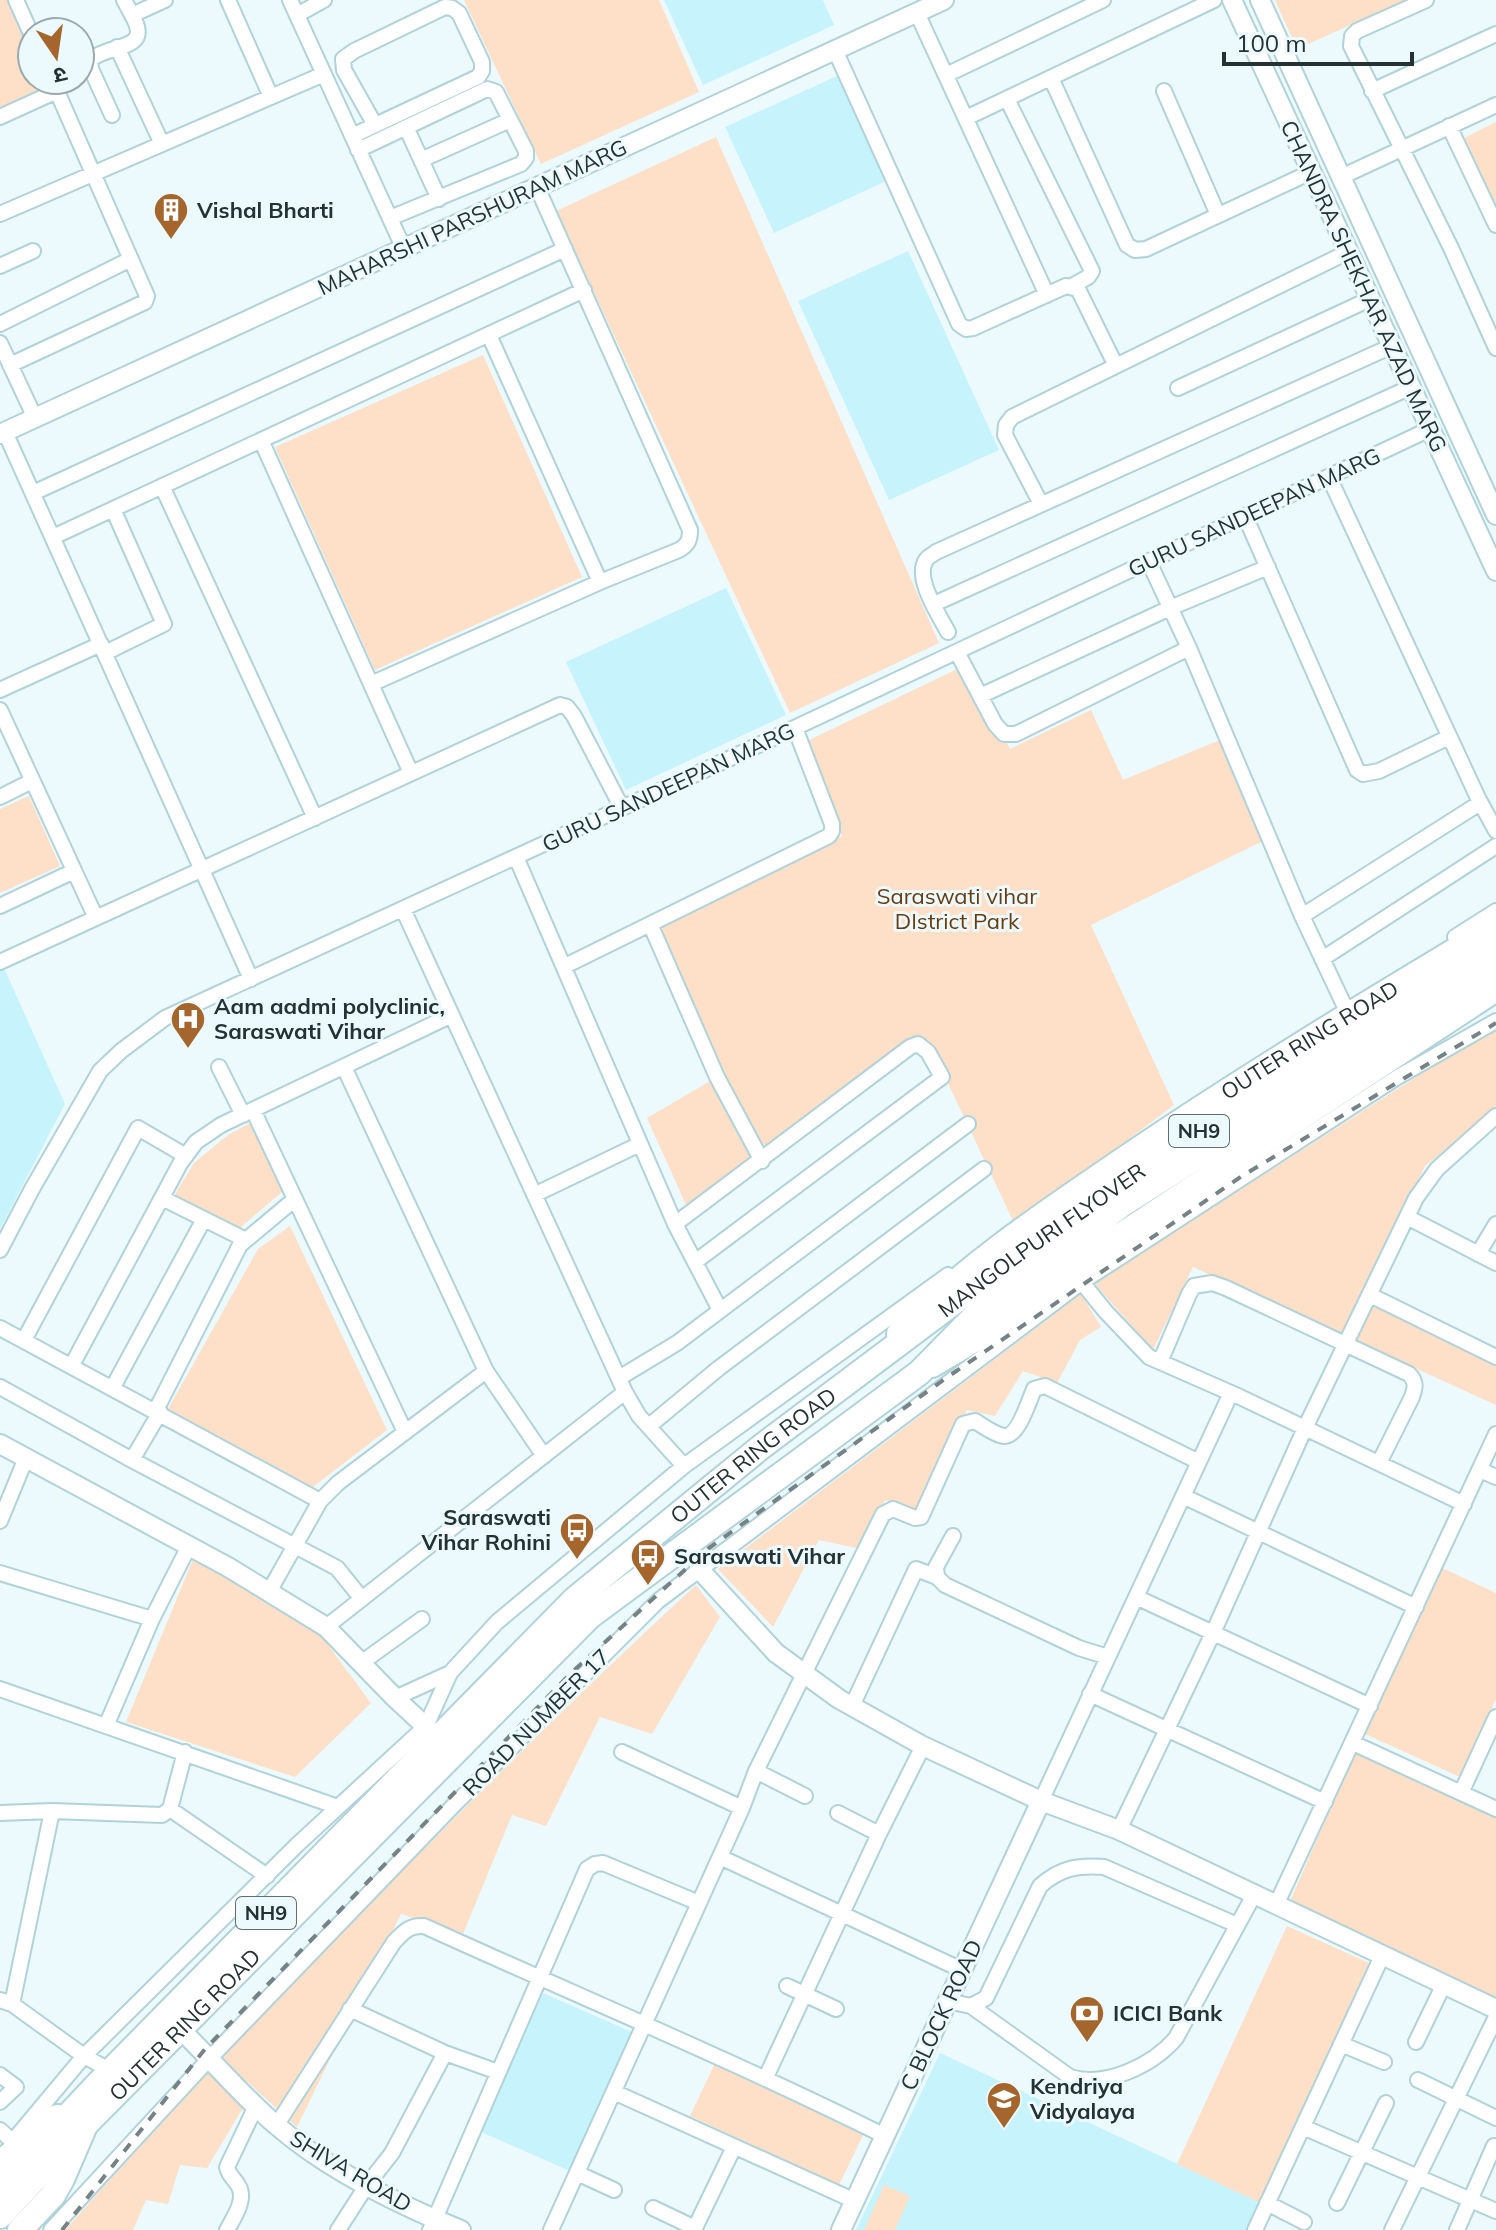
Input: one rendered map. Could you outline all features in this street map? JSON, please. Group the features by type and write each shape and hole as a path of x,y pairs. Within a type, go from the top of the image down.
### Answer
{"main road":[{"name":"OUTER RING ROAD","path":"103,2079 432,1732 575,1599 872,1361 937,1296 1029,1224 1191,1113 1496,926"},
{"name":"MANGOLPURI FLYOVER","path":"872,1361 1172,1148 1496,943"},
{"name":"MANGOLPURI FLYOVER","path":"919,1373 978,1313 1154,1182 1496,968"},
{"name":"OUTER RING ROAD","path":"0,2216 84,2126 590,1616 919,1373 1076,1275 1496,989"},
{"path":"7,2154 103,2079"},
{"name":"NH9","path":"0,2188 103,2079"},
{"path":"20,2230 53,2195 84,2126"}],"street":[{"path":"112,115 91,69 90,60 97,54 136,40 140,34 124,0"},
{"path":"132,15 165,0"},
{"path":"228,0 271,97"},
{"path":"290,0 404,249"},
{"path":"297,15 324,0"},
{"path":"946,75 1103,0"},
{"path":"966,118 1214,0"},
{"name":"CHANDRA SHEKHAR AZAD MARG","path":"1232,0 1496,571"},
{"name":"CHANDRA SHEKHAR AZAD MARG","path":"1260,0 1496,515"},
{"path":"1426,0 1352,36 1351,46 1457,260 1496,348"},
{"path":"930,5 946,75 1047,295"},
{"name":"MAHARSHI PARSHURAM MARG","path":"2,433 930,5"},
{"path":"355,143 375,125 478,77 482,62 459,13 452,8 445,7 343,59 344,70 375,125"},
{"path":"1372,91 1496,34"},
{"path":"117,47 162,144"},
{"path":"835,50 959,324 966,329 973,328 1072,286 1078,289 1116,366"},
{"path":"0,214 324,74"},
{"path":"1051,78 1127,245 1135,250 1146,249 1218,215 1338,169 1401,149 1496,105"},
{"path":"355,143 406,127 487,89 496,92 526,151 526,158 521,164 390,218"},
{"path":"1164,91 1218,215"},
{"path":"0,117 37,96"},
{"path":"10,365 145,302 147,292 59,96"},
{"path":"1007,99 1092,271 1072,286"},
{"path":"421,160 510,120"},
{"path":"1449,126 1496,225"},
{"path":"406,127 439,199"},
{"path":"371,684 679,550 690,539 690,530 537,187"},
{"path":"33,493 565,249"},
{"path":"0,266 33,251"},
{"path":"1041,504 1005,435 1006,425 1012,417 1348,252"},
{"path":"0,324 131,259"},
{"path":"53,537 584,290"},
{"path":"1178,388 1370,299"},
{"path":"489,335 600,582"},
{"path":"0,343 35,418"},
{"path":"948,632 924,585 926,560 936,552 1392,346"},
{"path":"934,604 1411,387"},
{"name":"GURU SANDEEPAN MARG","path":"0,1250 100,1071 165,1018 795,728 1430,429"},
{"path":"2,433 33,493 251,979"},
{"path":"261,440 411,773"},
{"path":"1329,477 1480,803 1496,831"},
{"path":"162,486 315,818"},
{"path":"0,690 164,624 113,509"},
{"path":"1245,516 1357,770 1363,774 1379,771 1449,737"},
{"path":"1149,562 1189,648 1302,916 1345,1007"},
{"path":"980,696 1170,608 1268,567"},
{"path":"957,652 995,724 1004,734 1016,734 1189,648"},
{"path":"0,962 560,705 567,707 574,716 622,808"},
{"path":"0,710 96,918"},
{"path":"565,966 829,836 832,824 795,728"},
{"path":"0,797 32,781"},
{"path":"1302,916 1480,803"},
{"path":"1322,959 1496,846"},
{"path":"516,857 675,1224 720,1310"},
{"path":"0,906 74,871"},
{"path":"403,909 622,1385 649,1426 684,1466"},
{"path":"395,1698 450,1673 497,1622 684,1466 1043,1205 1496,911"},
{"path":"651,926 717,1077 762,1161"},
{"path":"72,1365 162,1198 196,1142 248,1113 452,1015"},
{"name":"ROAD NUMBER 17","path":"51,2230 210,2058 585,1672 658,1601 1076,1275 1384,1085 1496,1021"},
{"path":"675,1224 910,1047 918,1044 928,1052 942,1077 695,1262"},
{"path":"219,1067 295,1199 405,1432"},
{"path":"344,1067 486,1371 544,1456"},
{"path":"1119,1830 1344,1345 1409,1218 1416,1198 1430,1176 1496,1116"},
{"path":"326,1627 544,1456 622,1385 968,1124"},
{"path":"24,1340 138,1128 186,1156"},
{"path":"536,1194 640,1144"},
{"path":"649,1426 719,1368 984,1169"},
{"path":"162,1198 246,1240"},
{"path":"132,1460 240,1245 295,1199"},
{"path":"1409,1218 1496,1263"},
{"path":"113,1387 204,1219"},
{"path":"1478,1254 1496,1224"},
{"path":"1076,1275 1140,1350 1160,1362 1464,1504"},
{"path":"1160,1362 1194,1286 1212,1283 1226,1288 1414,1379 1412,1397 1379,1463"},
{"path":"1370,1295 1496,1357"},
{"path":"0,1328 320,1501"},
{"path":"270,1590 320,1501 338,1483 486,1371"},
{"path":"551,2230 756,1771 883,1514 893,1509 915,1518 925,1513 963,1424 975,1421 1002,1436 1010,1435 1016,1430 1034,1389 1045,1386 1199,1462"},
{"path":"0,1387 337,1568 362,1599"},
{"path":"1041,1801 1231,1393"},
{"path":"1277,1903 1496,1434"},
{"path":"0,1444 270,1590 326,1627 432,1732"},
{"path":"0,1521 26,1458"},
{"path":"1480,1470 1496,1477"},
{"path":"1183,1496 1416,1607"},
{"path":"937,1577 936,1567 953,1536"},
{"path":"106,1726 152,1619 189,1546"},
{"path":"699,1569 762,1640 803,1674 923,1746 1041,1801 1119,1830 1496,2009"},
{"path":"852,1706 916,1569 937,1577 957,1592 1079,1648 1108,1657"},
{"path":"0,1573 152,1619"},
{"path":"1136,1597 1370,1706"},
{"path":"361,1663 422,1619"},
{"path":"7,2154 84,2056 338,1807 432,1732 450,1673"},
{"path":"0,1689 338,1807"},
{"path":"1090,1694 1325,1802"},
{"path":"1461,1793 1496,1717"},
{"path":"1353,1743 1496,1809"},
{"path":"766,2077 923,1746"},
{"path":"0,1813 52,1811 162,1815 170,1809 185,1752"},
{"path":"622,1752 742,1808"},
{"path":"756,1771 805,1796"},
{"name":"C BLOCK ROAD","path":"841,2230 1041,1801"},
{"path":"170,1809 267,1876"},
{"path":"52,1811 6,2002 84,2056 103,2079"},
{"path":"838,1813 879,1834"},
{"path":"720,1857 962,1970"},
{"path":"432,2225 587,1869 595,1864 614,1866 699,1903"},
{"path":"971,2006 986,1998 1040,1886 1053,1874 1067,1868 1085,1865 1104,1867 1237,1925"},
{"path":"948,2001 971,2006 1070,2077 1084,2081 1100,2080 1157,2056 1176,2038 1255,1893"},
{"path":"276,2126 394,1942 407,1929 424,1926 766,2077 885,2136"},
{"path":"1255,2230 1383,1954"},
{"path":"1416,2042 1444,1984"},
{"path":"787,1986 836,2009"},
{"path":"350,2009 445,2053 498,2072"},
{"path":"1392,2230 1496,2017"},
{"name":"SHIVA ROAD","path":"181,2030 276,2126 327,2162 432,2225 461,2230"},
{"path":"1341,2044 1384,2062"},
{"path":"338,2230 392,2153 445,2053"},
{"path":"0,2075 16,2087 0,2102"},
{"path":"1418,2080 1496,2118"},
{"path":"614,2092 855,2201"},
{"path":"1337,2203 1386,2103"},
{"path":"227,2230 241,2195 239,2185 229,2175 227,2167 256,2106"},
{"path":"1303,2127 1496,2211"},
{"path":"0,2130 7,2154"},
{"path":"1457,2230 1494,2146"},
{"path":"653,2208 695,2229 734,2147"},
{"path":"577,2173 614,2190"},
{"path":"1267,2203 1304,2222"}],"shaded area":[{"path":"664,0 823,0 834,25 703,85"},
{"path":"837,76 886,181 774,233 725,127"},
{"path":"908,251 999,450 889,500 798,301"},
{"path":"726,588 786,715 626,790 566,662"},
{"path":"4,968 65,1104 0,1229 0,970"},
{"path":"543,1993 632,2032 570,2171 481,2132"},
{"name":"Kendriya Vidyalaya","path":"940,2053 1261,2203 1248,2230 856,2230"}],"green space":[{"path":"0,0 10,0 17,16 16,96 26,96 0,108"},
{"path":"464,0 659,0 699,92 541,164"},
{"path":"1275,0 1406,0 1297,49"},
{"path":"1496,122 1496,204 1464,138"},
{"path":"716,137 939,643 790,713 556,211"},
{"path":"483,355 582,577 375,670 275,447"},
{"name":"Saraswati vihar DIstrict Park","path":"970,663 1010,749 1091,710 1123,780 1222,739 1269,838 1091,925 1174,1105 1015,1225 928,1041 687,1207 647,1118 717,1077 651,926 842,836 807,741"},
{"path":"29,796 60,866 0,893 0,809"},
{"path":"1496,1026 1496,1108 1425,1166 1362,1299 1496,1366 1496,1405 1193,1267 1153,1350 1094,1283"},
{"path":"252,1122 283,1191 235,1232 172,1199 194,1163 228,1135"},
{"path":"290,1226 387,1430 313,1487 168,1409 258,1249"},
{"path":"1081,1294 1101,1327 1080,1340 1057,1383 1023,1371 995,1416 967,1410 918,1511 885,1500 861,1549 819,1540 773,1627 718,1569"},
{"path":"194,1557 320,1634 371,1703 295,1777 126,1722"},
{"path":"1442,1568 1496,1593 1496,1699 1460,1777 1365,1734"},
{"path":"696,1585 720,1617 652,1734 600,1717 546,1826 512,1815 463,1934 401,1914 297,2127 221,2058 514,1759"},
{"path":"1355,1753 1496,1818 1496,1997 1290,1901"},
{"path":"1287,1926 1371,1964 1261,2203 1177,2164"},
{"path":"717,2059 866,2129 839,2185 690,2116"},
{"path":"210,2068 243,2108 207,2168 180,2165 168,2204 146,2200 133,2230 65,2230"},
{"path":"884,2185 910,2196 895,2230 864,2230"}],"railway":[{"path":"62,2230 205,2049 571,1673 709,1548 949,1376 1242,1176 1496,1023"}],"place":[{"name":"Vishal Bharti","path":"171,241"},
{"name":"Aam aadmi polyclinic, Saraswati Vihar","path":"188,1050"},
{"name":"Saraswati Vihar Rohini","path":"577,1561"},
{"name":"Saraswati Vihar","path":"648,1587"},
{"name":"ICICI Bank","path":"1087,2044"},
{"name":"Kendriya Vidyalaya","path":"1004,2130"}]}
